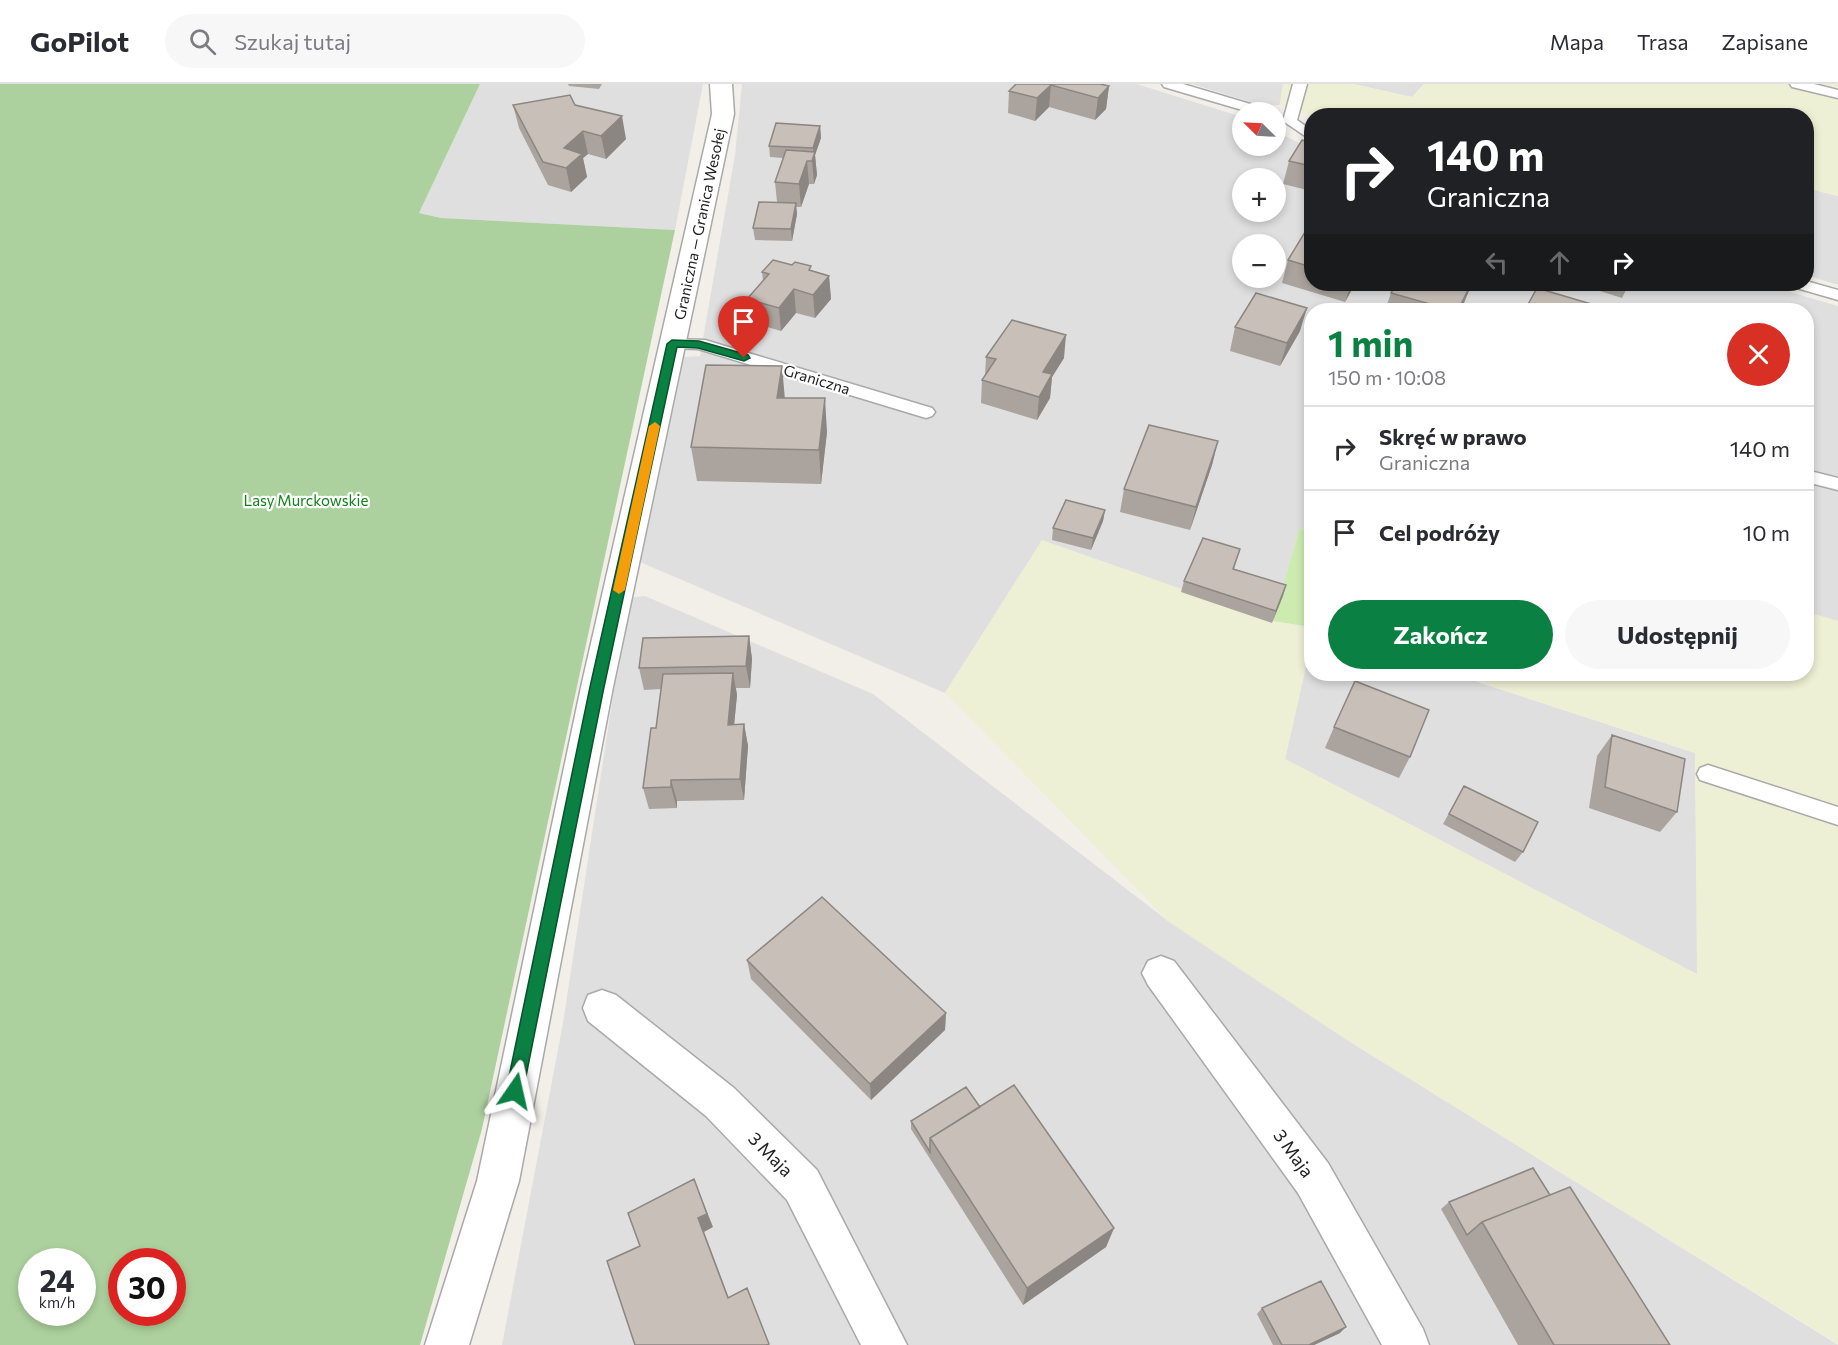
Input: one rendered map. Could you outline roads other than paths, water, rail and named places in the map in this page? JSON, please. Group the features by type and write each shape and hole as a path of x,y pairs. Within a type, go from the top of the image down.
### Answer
{"street":[{"name":"Graniczna — Granica Wesołej","path":"447,1345 498,1181 597,687 723,114 721,84"},
{"name":"3 Maja","path":"1161,973 1313,1178 1407,1345"},
{"name":"3 Maja","path":"602,1008 720,1102 802,1185 885,1345"}],"lane":[{"path":"1169,84 1232,103"},
{"path":"1290,121 1300,84"},
{"path":"1797,84 1838,94"},
{"path":"1286,120 1304,131"},
{"path":"1814,288 1838,295"},
{"name":"Graniczna","path":"672,344 699,344 926,412"},
{"path":"1814,478 1838,484"},
{"path":"1708,774 1838,816"}],"park label":[{"name":"Lasy Murckowskie","path":"306,500"}]}
